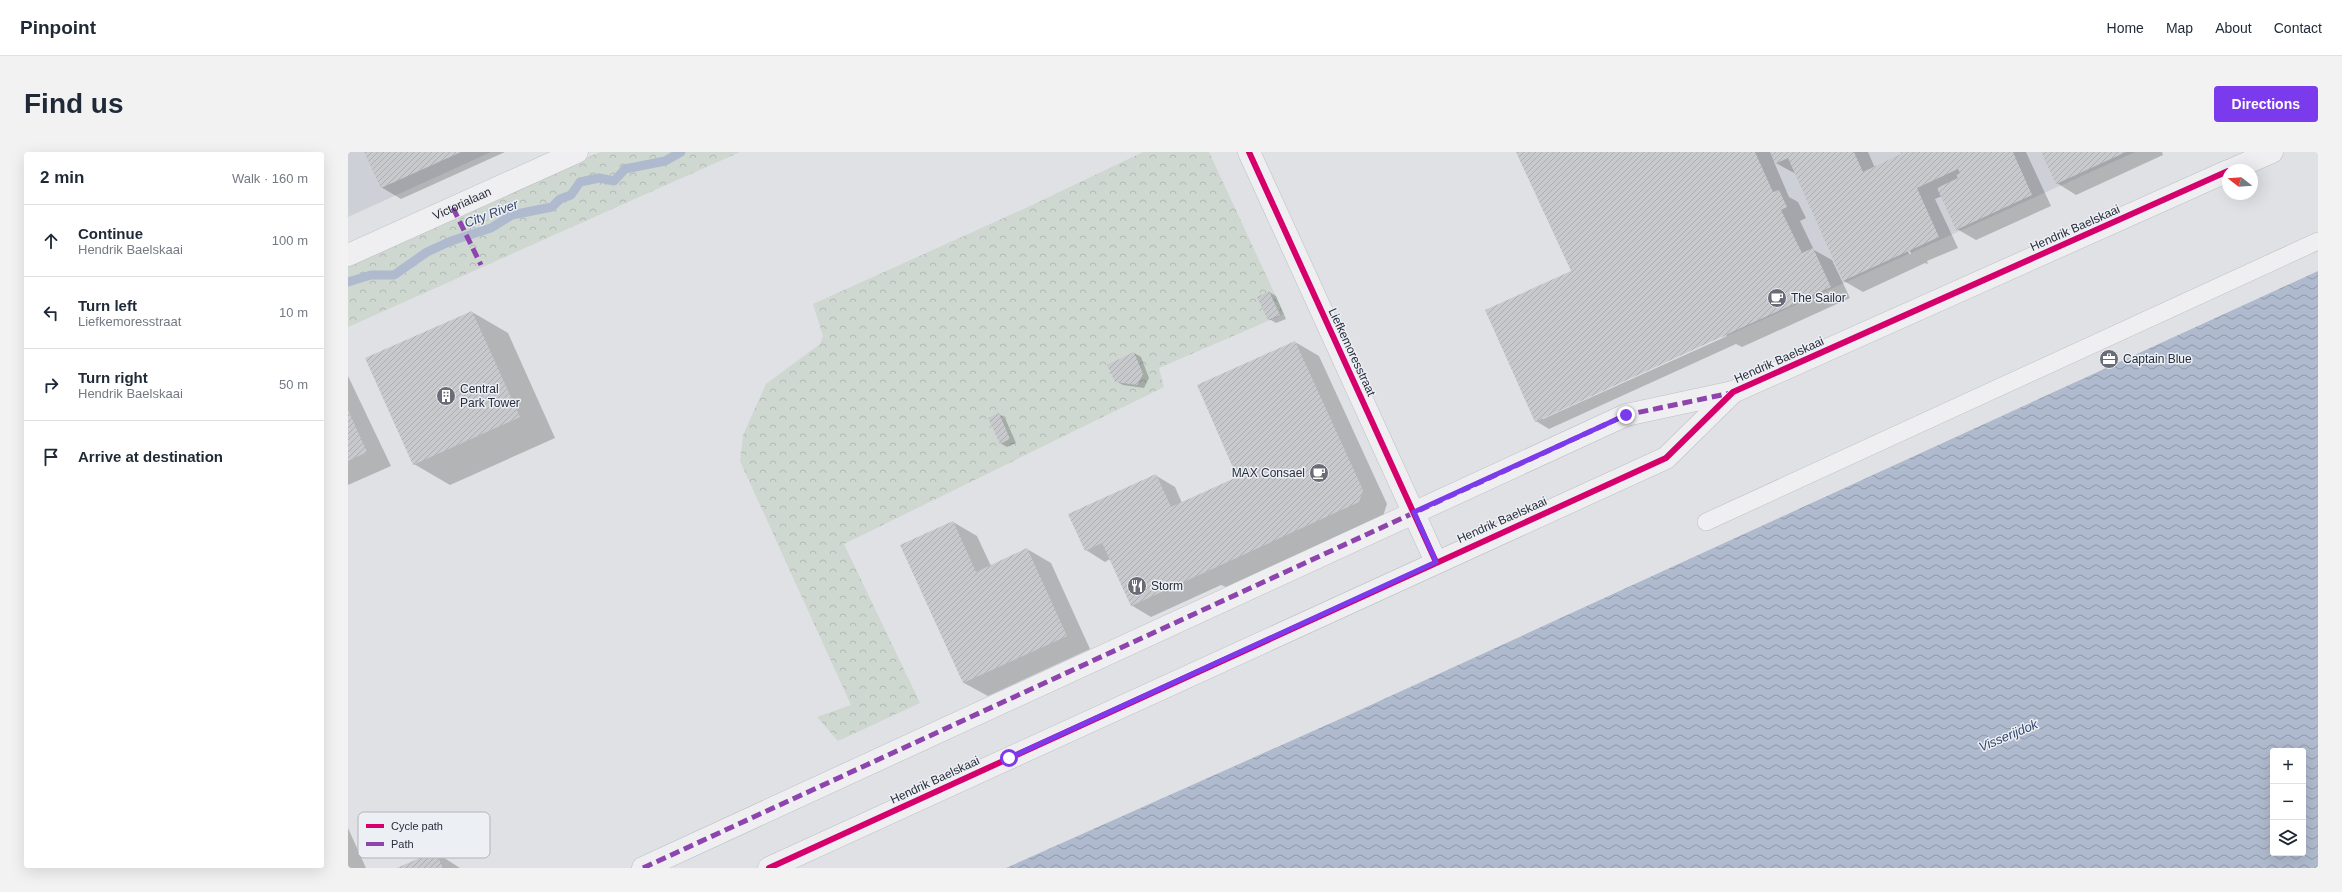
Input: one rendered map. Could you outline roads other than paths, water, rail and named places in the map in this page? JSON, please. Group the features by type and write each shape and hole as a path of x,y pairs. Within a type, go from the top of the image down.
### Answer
{"street":[{"name":"Victorialaan","path":"348,255 577,152"},
{"name":"Liefkemoresstraat","path":"1249,152 1436,562"},
{"path":"2245,164 2272,152"},
{"name":"Hendrik Baelskaai","path":"643,868 1626,415 1733,392 2222,174"},
{"name":"Hendrik Baelskaai","path":"769,868 1666,458 1733,392"}],"lane":[{"path":"1706,522 2318,241"}],"water":[{"name":"Visserijdok","path":"2318,271 2318,868 1006,868 1349,715"}],"waterway":[{"name":"City River","path":"348,282 371,275 394,275 427,252 451,241 491,228 512,215 552,207 560,199 571,195 580,182 599,178 614,181 625,169 665,161 681,152"}],"place":[{"name":"The Sailor","path":"1777,298"},
{"name":"Captain Blue","path":"2109,359"},
{"name":"Central Park Tower","path":"446,396"},
{"name":"MAX Consael","path":"1319,473"},
{"name":"Storm","path":"1137,586"}]}
